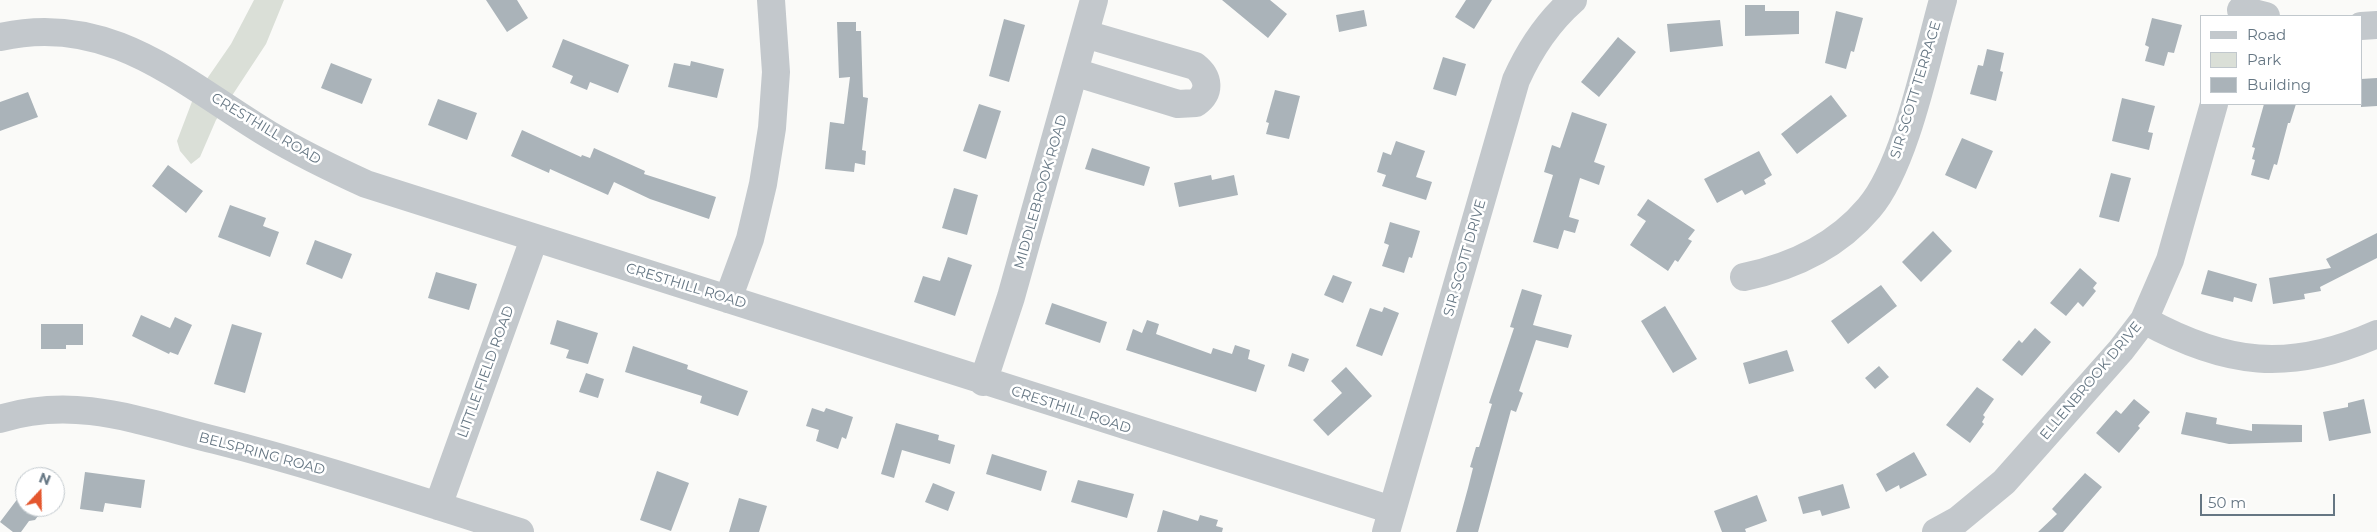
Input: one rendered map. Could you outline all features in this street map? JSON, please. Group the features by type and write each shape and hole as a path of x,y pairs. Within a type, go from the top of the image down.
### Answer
{"street":[{"path":"728,299 750,239 763,184 772,128 776,72 771,0"},
{"name":"MIDDLEBROOK ROAD","path":"983,382 1011,297 1094,0"},
{"name":"SIR SCOTT DRIVE","path":"1389,521 1516,80 1528,54 1544,30 1573,0"},
{"name":"SIR SCOTT TERRACE","path":"1744,277 1774,271 1802,260 1827,245 1853,225 1870,207 1884,186 1902,142 1943,0"},
{"path":"2362,26 2377,25"},
{"name":"CRESTHILL ROAD","path":"0,37 52,31 88,35 117,43 139,53 191,83 268,134 316,161 366,184 983,382 1389,521"},
{"path":"1074,72 1178,104 1196,103 1206,92 1208,83 1203,72 1195,66 1085,34"},
{"name":"ELLENBROOK DRIVE","path":"1936,532 1958,520 2004,482 2121,350 2144,320 2170,260 2214,105"},
{"name":"LITTLE FIELD ROAD","path":"438,506 534,239"},
{"path":"2144,320 2177,338 2212,351 2244,358 2280,359 2315,356 2347,347 2377,334"},
{"name":"BELSPRING ROAD","path":"0,419 44,410 70,409 118,414 279,456 520,532"}],"green space":[{"path":"254,0 284,0 266,44 216,120 200,157 191,164 180,151 177,141 193,99 231,44"}],"building":[{"path":"486,0 517,0 528,18 507,32"},
{"path":"1222,0 1270,0 1287,14 1268,38"},
{"path":"1466,0 1492,0 1474,29 1455,17"},
{"path":"1745,5 1765,5 1765,11 1799,11 1799,34 1745,36"},
{"path":"1364,10 1367,26 1339,32 1336,15"},
{"path":"1836,11 1863,18 1854,52 1851,51 1846,69 1825,63"},
{"path":"2152,18 2182,25 2174,53 2168,52 2164,66 2145,61 2149,47 2145,45"},
{"path":"1004,19 1025,25 1009,82 989,76"},
{"path":"1720,20 1723,46 1670,52 1667,24"},
{"path":"837,22 856,22 856,31 861,31 863,97 868,98 862,150 866,151 865,165 855,163 854,172 825,169 830,122 844,124 850,77 839,78"},
{"path":"1618,37 1636,52 1599,97 1581,82"},
{"path":"563,39 629,65 618,93 590,82 587,90 570,83 573,76 552,67"},
{"path":"1987,49 2004,53 2000,71 2003,72 1996,101 1970,94 1978,65 1983,66"},
{"path":"1443,57 1466,64 1456,96 1433,89"},
{"path":"691,61 724,69 717,98 668,87 674,63 690,66"},
{"path":"331,63 372,79 362,104 321,88"},
{"path":"2377,78 2377,106 2361,107 2362,79"},
{"path":"1275,90 1300,96 1289,139 1266,134 1269,123 1266,122"},
{"path":"28,92 38,117 0,131 0,102"},
{"path":"1831,95 1847,116 1797,154 1781,134"},
{"path":"2122,98 2155,106 2148,132 2153,133 2149,150 2112,141"},
{"path":"438,99 477,113 467,140 428,125"},
{"path":"979,104 1001,111 986,159 963,151"},
{"path":"2264,105 2296,105 2290,123 2288,123 2277,165 2274,164 2269,180 2251,175 2255,160 2252,159 2255,148 2252,147"},
{"path":"1572,112 1607,124 1594,162 1605,166 1599,185 1580,178 1569,217 1579,220 1575,233 1564,230 1558,249 1533,242 1553,175 1544,172 1552,145 1560,148"},
{"path":"522,130 581,157 582,155 590,158 594,148 645,171 644,174 716,197 709,219 650,199 614,182 608,195 550,169 549,173 511,156"},
{"path":"1962,138 1993,151 1976,189 1945,175"},
{"path":"1396,141 1425,151 1416,177 1432,182 1426,200 1382,186 1386,175 1377,172 1383,152 1391,155"},
{"path":"1092,148 1150,167 1144,186 1085,169"},
{"path":"1759,151 1772,175 1764,180 1766,184 1745,195 1742,190 1717,203 1704,179"},
{"path":"168,165 203,191 186,213 152,186"},
{"path":"2111,173 2131,178 2119,222 2099,217"},
{"path":"1211,175 1212,180 1234,175 1238,195 1179,207 1174,183"},
{"path":"954,188 978,195 967,235 942,228"},
{"path":"1648,199 1695,230 1688,239 1692,241 1678,262 1675,260 1668,271 1630,245 1646,221 1637,215"},
{"path":"230,205 266,218 263,226 279,232 270,257 218,237"},
{"path":"1390,222 1420,231 1412,258 1409,257 1404,273 1382,266 1389,245 1384,243"},
{"path":"1933,231 1952,251 1921,282 1902,262"},
{"path":"2377,233 2377,258 2320,287 2321,291 2304,294 2305,299 2273,304 2269,278 2331,268 2326,259"},
{"path":"315,240 352,254 342,279 306,264"},
{"path":"948,257 972,265 955,316 914,302 923,276 940,281"},
{"path":"2080,268 2097,283 2093,288 2096,291 2083,307 2078,302 2066,316 2050,303"},
{"path":"2208,270 2257,284 2252,302 2234,297 2233,302 2201,294"},
{"path":"436,272 477,284 469,310 428,298"},
{"path":"1333,275 1352,282 1343,303 1324,295"},
{"path":"1881,285 1897,306 1848,344 1831,321"},
{"path":"1522,289 1542,295 1533,325 1572,335 1568,348 1536,340 1519,391 1523,393 1516,412 1511,410 1478,532 1456,532 1473,468 1470,467 1476,447 1479,447 1492,404 1489,403 1514,328 1510,327"},
{"path":"1052,303 1107,322 1100,343 1045,324"},
{"path":"1665,306 1697,359 1673,373 1641,321"},
{"path":"1384,307 1399,313 1382,356 1356,346 1370,308 1382,312"},
{"path":"141,315 170,328 175,317 192,325 178,355 170,352 169,354 132,336"},
{"path":"557,320 598,333 588,364 566,358 569,350 550,344"},
{"path":"1147,320 1159,324 1156,334 1211,354 1213,348 1232,354 1235,345 1250,350 1248,359 1265,365 1256,392 1126,350 1133,329 1142,333"},
{"path":"41,324 83,324 83,345 66,345 66,349 41,349"},
{"path":"232,324 262,333 245,393 214,384"},
{"path":"2035,328 2051,342 2022,376 2002,360 2019,340 2022,343"},
{"path":"633,346 688,365 687,369 748,391 738,416 700,403 702,396 625,372"},
{"path":"1787,350 1794,371 1749,384 1743,363"},
{"path":"1292,353 1309,359 1304,372 1288,366"},
{"path":"1879,366 1889,377 1875,389 1865,378"},
{"path":"1346,367 1372,396 1328,436 1313,420 1342,393 1331,381"},
{"path":"586,373 604,379 598,398 579,392"},
{"path":"1977,387 1994,399 1983,415 1985,417 1982,422 1984,424 1970,443 1946,425"},
{"path":"2134,399 2150,412 2138,426 2140,428 2119,453 2096,433 2116,410 2121,414"},
{"path":"2364,399 2371,433 2329,441 2323,412 2348,407 2348,403"},
{"path":"812,408 824,412 826,408 853,417 846,439 842,437 838,449 816,441 819,430 806,426"},
{"path":"2186,412 2217,418 2216,424 2252,431 2252,424 2302,425 2302,442 2229,444 2181,434"},
{"path":"896,423 939,435 938,440 955,445 950,464 902,450 894,478 881,474"},
{"path":"1914,452 1927,475 1900,489 1899,485 1886,492 1876,474"},
{"path":"992,454 1047,471 1041,491 986,474"},
{"path":"657,471 689,483 671,531 640,520"},
{"path":"85,472 145,480 141,508 105,503 103,512 80,509"},
{"path":"2085,473 2102,487 2063,532 2038,532 2057,514 2052,509"},
{"path":"1078,480 1134,494 1127,518 1071,502"},
{"path":"933,483 955,492 948,511 925,502"},
{"path":"1843,484 1850,508 1822,516 1820,510 1803,514 1798,497"},
{"path":"1757,495 1767,521 1745,529 1746,532 1722,532 1714,511"},
{"path":"739,498 767,506 759,532 729,532"},
{"path":"15,502 15,517 37,517 35,520 29,521 21,532 13,532 0,522"},
{"path":"1163,510 1198,521 1200,515 1218,520 1216,526 1223,528 1222,532 1157,532"}]}
